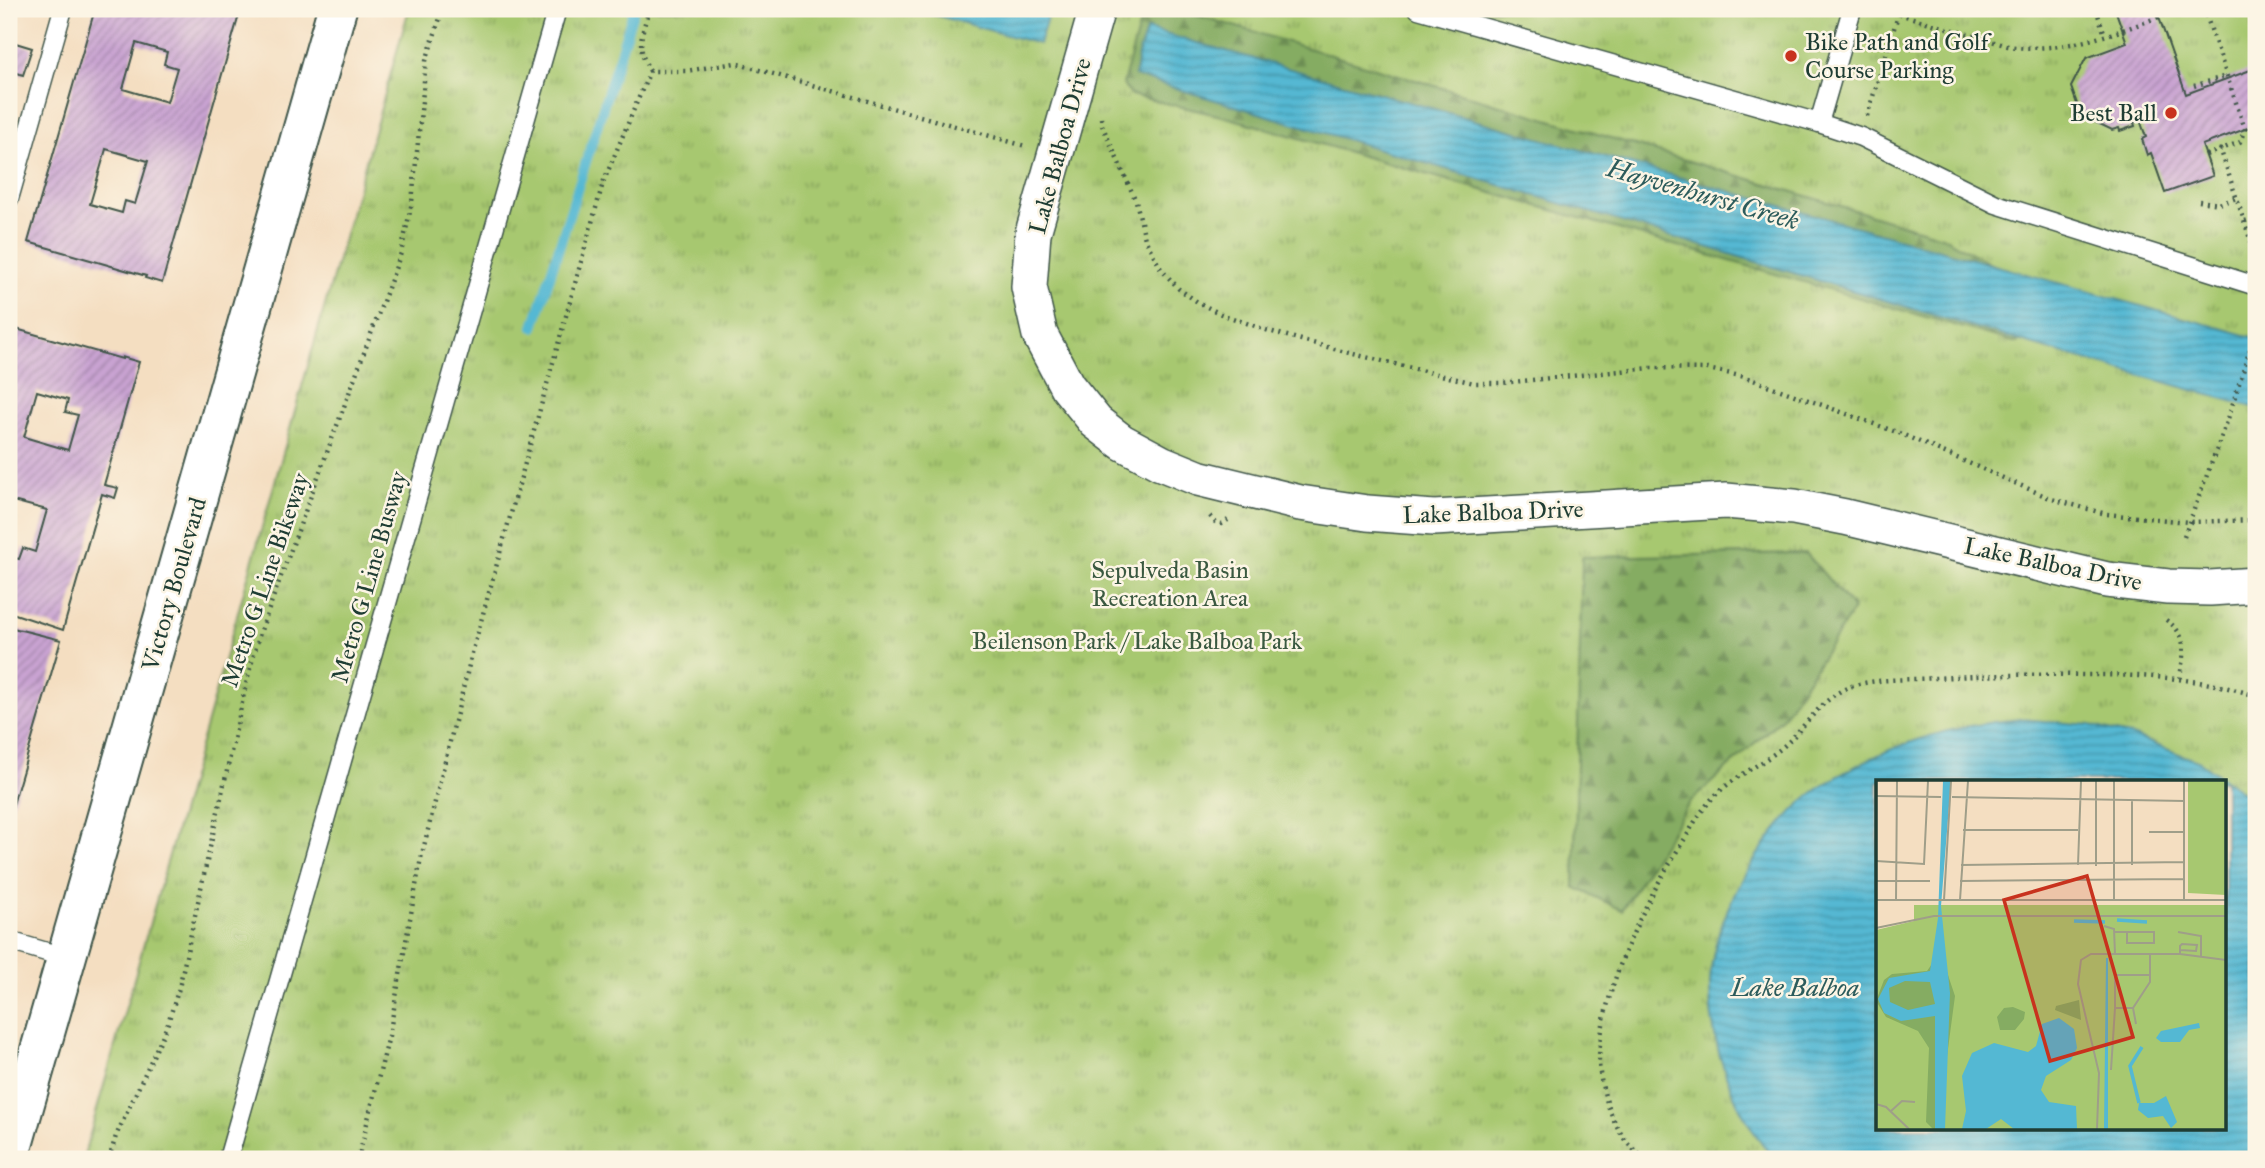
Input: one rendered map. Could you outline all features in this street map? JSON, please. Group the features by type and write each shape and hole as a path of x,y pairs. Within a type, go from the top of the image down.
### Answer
{"main road":[{"name":"Victory Boulevard","path":"9,1159 337,9"}],"street":[{"name":"Lake Balboa Drive","path":"1097,9 1033,233 1030,287 1040,335 1067,386 1096,422 1122,442 1161,463 1198,478 1300,503 1367,513 1434,518 1726,501 1794,507 1845,517 2108,580 2182,588 2256,585"}],"lane":[{"path":"9,199 63,9"},
{"name":"Metro G Line Busway","path":"228,1159 557,9"},
{"path":"1418,9 1819,122 1861,137 1996,204 2256,286"},
{"path":"1819,122 1852,9"},
{"path":"9,941 67,958"}],"path":[{"name":"Metro G Line Bikeway","path":"109,1159 116,1136 167,1026 179,988 244,693 260,633 401,253 412,202 426,61 443,9"},
{"path":"649,9 640,42 642,57 650,71"},
{"path":"2096,9 2105,35"},
{"path":"1861,137 1899,11 2025,49 2056,47 2105,35 2180,9"},
{"path":"2204,9 2245,129 2240,142 2206,155"},
{"path":"650,71 686,71 735,63 1056,155"},
{"path":"358,1159 389,1036 421,858 471,657 603,183 650,71"},
{"path":"2194,86 2226,76"},
{"path":"1100,110 1102,125 1136,201 1144,239 1161,269 1179,289 1221,314 1269,331 1345,352 1474,383 1502,383 1651,368 1708,369 1745,377 1899,433 2052,499 2106,514 2188,522 2256,520"},
{"path":"2220,148 2256,257"},
{"path":"2199,201 2219,204 2237,198"},
{"path":"2245,221 2256,218"},
{"path":"2183,536 2227,422 2256,330"},
{"path":"1645,1159 1629,1144 1612,1114 1602,1085 1599,1058 1612,991 1630,942 1662,874 1705,806 1717,793 1785,745 1833,695 1853,686 1873,682 1997,674 2159,676 2256,695"}],"green space":[{"name":"Sepulveda Basin Recreation Area","path":"409,9 2256,9 2256,1159 83,1159"},
{"path":"1151,9 1176,9 1942,236 2032,288 2034,322 2017,343 1226,117 1130,95 1123,84 1141,19"},
{"path":"1806,553 1854,609 1783,717 1690,802 1622,910 1574,887 1582,557"}],"water":[{"path":"913,9 1036,9 1049,12 1039,44"},
{"name":"Hayvenhurst Creek","path":"1147,29 2256,338 2256,408 2061,353 1135,76 1138,55"},
{"name":"Lake Balboa","path":"2021,719 2090,725 2138,738 2200,762 2225,780 1876,780 1876,1130 2226,1130 2226,780 2256,805 2256,1159 1775,1159 1760,1141 1736,1100 1727,1077 1719,1054 1711,1007 1710,983 1716,944 1738,888 1770,838 1811,794 1841,774 1890,750 1915,740 1967,727"}],"building":[{"path":"95,9 213,9 239,15 162,283 28,242","holes":["136,43 167,52 164,64 177,68 167,102 123,89","106,149 148,161 135,204 125,201 122,213 90,204"]},
{"path":"2115,9 2156,9 2186,94 2256,68 2256,125 2202,145 2213,176 2165,193 2151,153 2147,155 2142,139 2146,137 2140,120 2134,122 2135,126 2120,131 2119,128 2112,130 2081,115 2071,87 2086,58 2127,43"},
{"path":"9,41 32,48 23,75 9,71"},
{"path":"9,327 139,362 104,485 118,488 115,498 102,494 63,630 9,612 9,557 19,559 23,548 35,552 47,510 9,500","holes":["37,391 68,400 65,412 78,415 68,450 24,437"]},
{"path":"9,627 61,640 9,818"}],"waterway":[{"path":"534,327 634,9"}],"place":[{"name":"Bike Path and Golf Course Parking","path":"1791,56"},
{"name":"Best Ball","path":"2171,113"}],"park label":[{"name":"Beilenson Park / Lake Balboa Park","path":"1137,641"}]}
